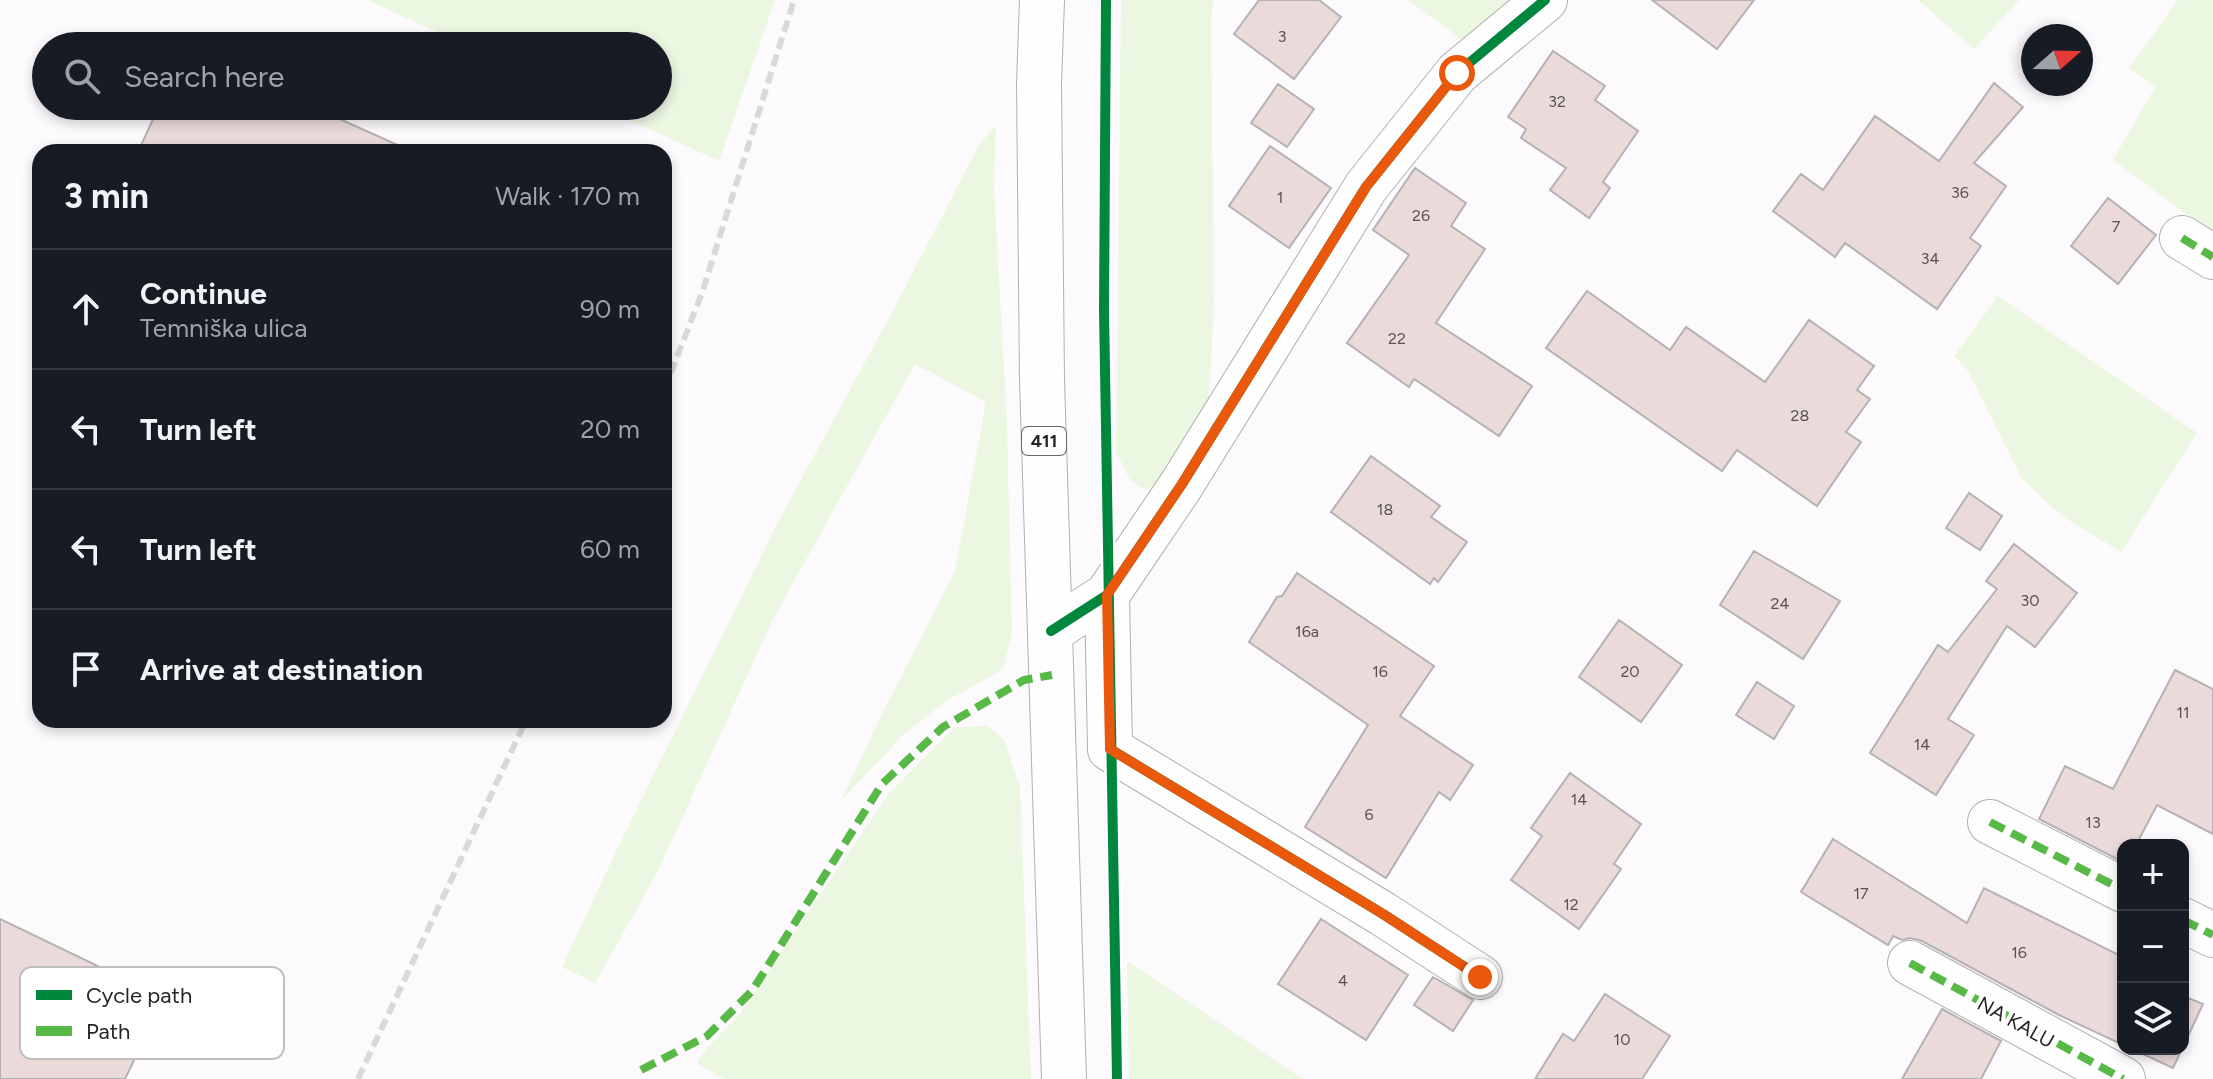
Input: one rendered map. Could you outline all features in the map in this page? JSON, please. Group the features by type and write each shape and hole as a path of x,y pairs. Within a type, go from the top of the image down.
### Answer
{"street":[{"name":"411","path":"1042,0 1039,84 1042,380 1064,1079"},
{"path":"1051,631 1107,595 1182,484 1366,187 1457,73 1545,0"},
{"path":"1107,595 1110,749 1370,906 1480,977"},
{"path":"1990,822 2117,887"},
{"path":"2189,923 2213,935"},
{"name":"NA KALU","path":"1910,963 2123,1079"}],"green space":[{"path":"367,0 775,0 719,161 630,120 672,120 672,32 437,32"},
{"path":"1121,0 1213,0 1214,303 1209,401 1165,483 1145,490 1130,480 1116,452"},
{"path":"1408,0 1515,0 1464,41"},
{"path":"1918,0 2019,0 1974,49"},
{"path":"2178,0 2213,0 2213,234 2113,160 2155,87 2129,68"},
{"path":"996,125 994,188 1007,424 1012,634 1003,669 948,700 904,734 841,801 955,571 986,402 915,364 773,619 657,873 595,983 562,967 778,522 979,145"},
{"path":"1998,296 2197,433 2121,552 2062,516 2022,479 1968,371 1954,356"},
{"path":"988,726 1005,741 1020,788 1031,1079 723,1079 697,1063 706,1049 738,1016 889,793 955,727"},
{"path":"1127,961 1303,1079 1129,1079"}],"building":[{"path":"1259,0 1319,0 1341,17 1294,79 1234,34"},
{"path":"1652,0 1754,0 1717,49"},
{"path":"1553,51 1605,86 1595,100 1638,131 1603,182 1610,188 1589,218 1550,190 1566,168 1521,138 1526,129 1508,117"},
{"path":"1994,83 2023,107 1974,163 2006,186 1970,238 1981,246 1937,309 1845,243 1835,257 1773,211 1801,174 1823,190 1875,116 1939,161"},
{"path":"1278,84 1314,109 1287,147 1251,123"},
{"path":"153,120 342,120 395,144 142,144"},
{"path":"1270,146 1331,188 1289,248 1229,206"},
{"path":"1415,168 1466,203 1451,226 1485,249 1436,323 1532,386 1499,436 1414,379 1409,387 1347,343 1409,255 1373,230"},
{"path":"2108,198 2156,235 2118,284 2071,246"},
{"path":"1587,291 1670,350 1686,327 1765,382 1809,320 1874,366 1857,390 1870,399 1846,432 1861,442 1817,506 1737,450 1722,471 1546,348"},
{"path":"1371,456 1440,506 1431,517 1467,542 1438,582 1434,578 1430,584 1331,512"},
{"path":"1969,493 2002,516 1980,550 1946,528"},
{"path":"2014,544 2077,593 2035,647 2007,626 1948,719 1974,735 1936,795 1870,753 1938,645 1948,652 1997,589 1986,581"},
{"path":"1754,551 1840,601 1803,659 1720,605"},
{"path":"1297,573 1434,666 1400,716 1473,765 1450,800 1439,792 1386,878 1305,827 1368,725 1249,642 1277,597 1282,596"},
{"path":"1619,620 1682,665 1641,722 1579,677"},
{"path":"2175,670 2213,689 2213,834 2157,805 2139,839 2117,839 2117,859 2039,819 2065,766 2113,789"},
{"path":"1757,682 1794,706 1774,739 1736,715"},
{"path":"1570,773 1641,824 1614,864 1621,869 1579,929 1511,880 1542,836 1531,828"},
{"path":"1833,839 1967,923 1984,888 2117,954 2117,1042 2059,1015 1922,941 1902,940 1893,936 1888,945 1801,892"},
{"path":"0,919 100,967 20,967 20,1059 135,1059 125,1079 0,1079"},
{"path":"1321,919 1408,975 1366,1040 1278,984"},
{"path":"1433,977 1473,1000 1453,1031 1414,1005"},
{"path":"1605,994 1670,1036 1642,1079 1535,1079 1563,1034 1574,1041"},
{"path":"2189,998 2203,1004 2189,1034"},
{"path":"1942,1009 2001,1041 1981,1079 1902,1079"},
{"path":"2145,1055 2179,1055 2173,1068"}],"railway":[{"path":"672,370 702,293 794,0"},
{"path":"358,1079 522,728"}],"marked path":[{"path":"2182,238 2213,257"},
{"path":"641,1070 707,1036 752,991 882,784 943,727 1024,680 1052,675"},
{"path":"1990,822 2117,887"},
{"path":"2189,923 2213,935"},
{"path":"1910,963 2123,1079"}],"cycle path":[{"path":"1106,0 1104,310 1117,1079"},
{"path":"1051,631 1107,595 1182,484 1366,187 1457,73 1545,0"},
{"path":"1110,749 1383,914 1480,977"}],"route":[{"path":"1457,73 1366,187 1182,484 1107,595 1110,749 1383,914 1480,977"}]}
